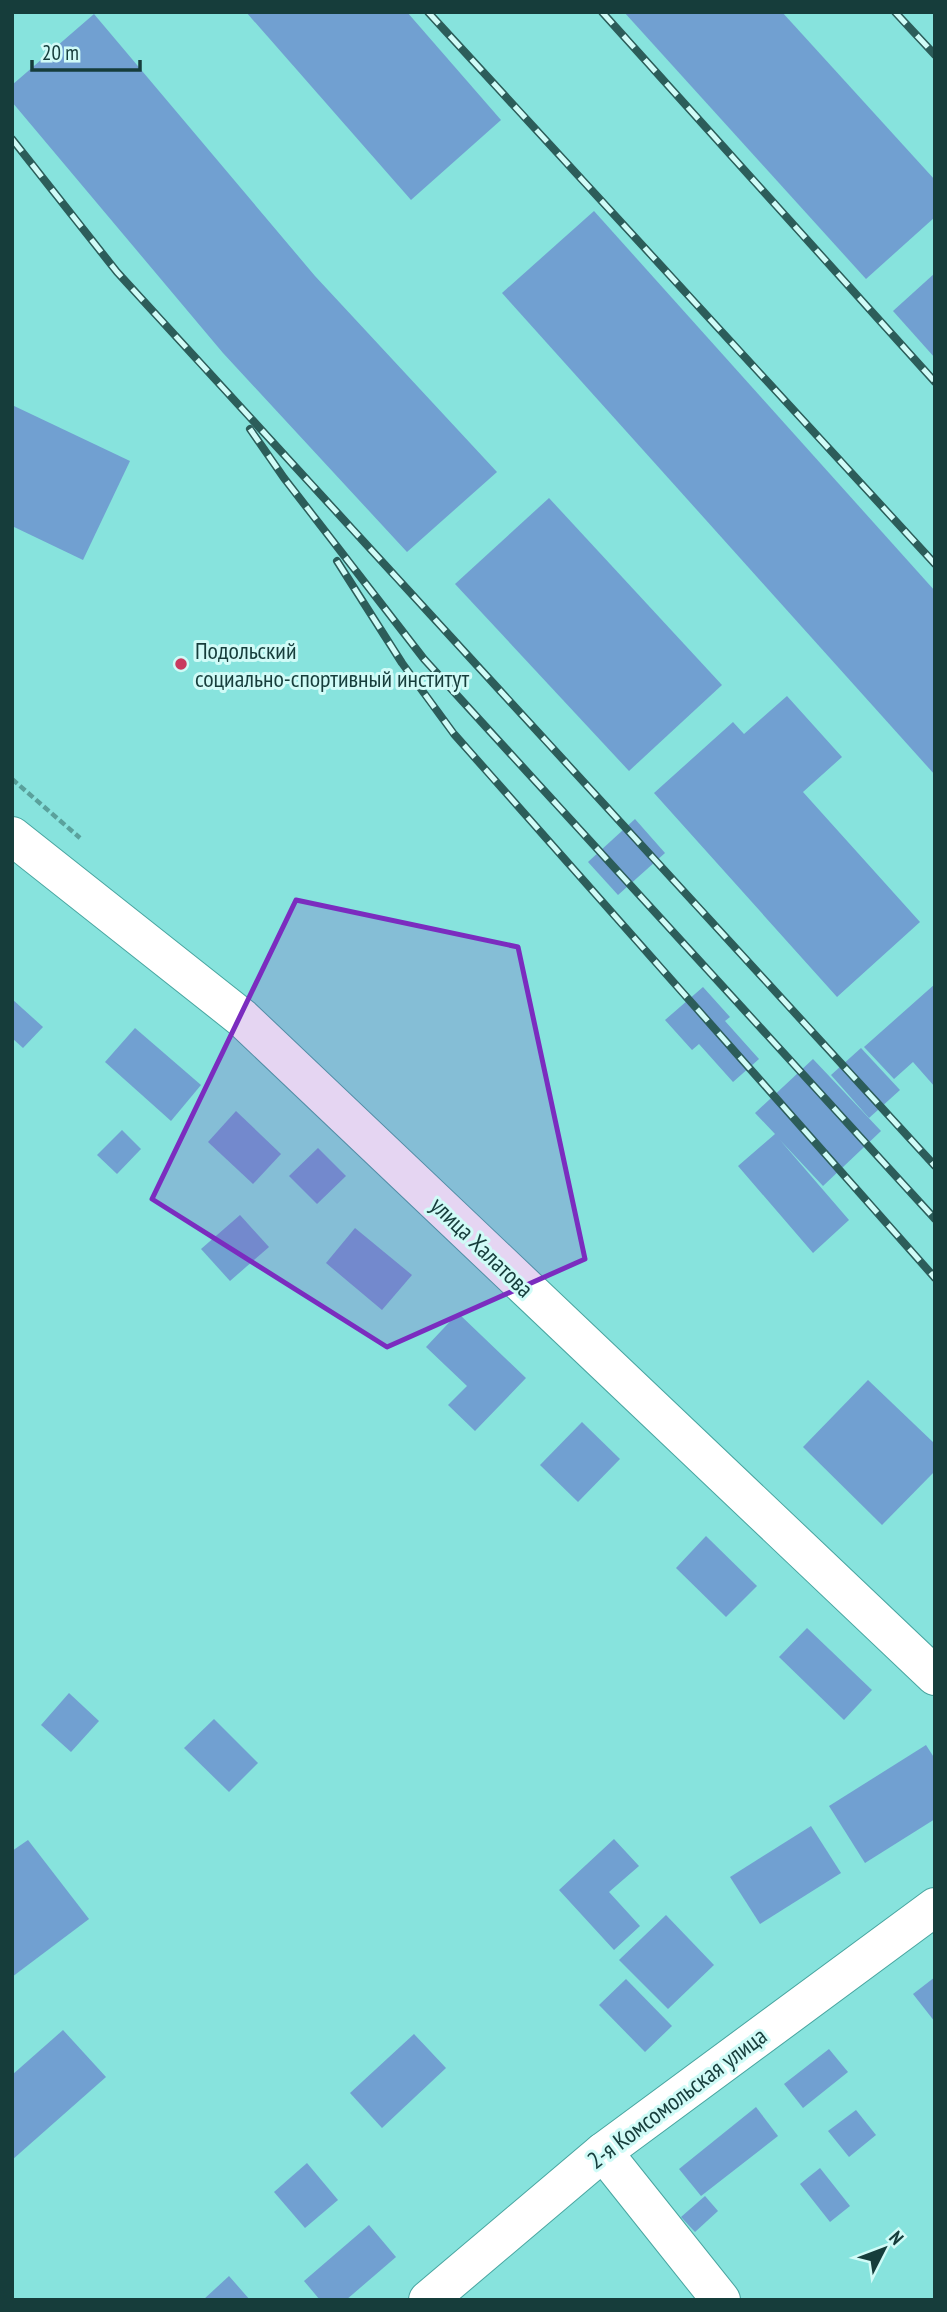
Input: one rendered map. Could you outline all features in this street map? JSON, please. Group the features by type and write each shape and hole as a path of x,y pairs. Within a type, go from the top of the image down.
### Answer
{"street":[{"name":"улица Халатова","path":"12,836 242,1018 935,1676"},
{"name":"2-я Комсомольская улица","path":"428,2300 603,2152 935,1907"},
{"path":"603,2152 721,2300"}],"highlighted area":[{"path":"296,900 518,947 585,1259 387,1347 152,1199"}],"building":[{"path":"246,12 407,12 501,120 411,200"},
{"path":"624,12 782,12 935,180 935,217 866,279"},
{"path":"94,14 315,276 497,472 407,552 223,353 12,102 12,85"},
{"path":"594,211 935,591 935,775 502,293"},
{"path":"935,273 935,358 893,311"},
{"path":"12,405 130,461 83,560 12,526"},
{"path":"549,498 722,685 629,771 455,584"},
{"path":"787,696 842,757 803,792 920,922 837,997 654,793 733,722 744,734"},
{"path":"635,819 665,853 618,895 588,862"},
{"path":"935,984 935,1087 913,1062 894,1079 864,1047"},
{"path":"703,987 730,1017 725,1021 759,1059 733,1082 699,1044 692,1050 665,1020"},
{"path":"12,999 43,1027 23,1048 12,1038"},
{"path":"135,1028 201,1085 171,1121 105,1062"},
{"path":"861,1048 900,1090 869,1118 831,1075"},
{"path":"813,1059 881,1131 823,1186 780,1140 849,1220 813,1253 738,1166 775,1134 755,1113"},
{"path":"236,1111 281,1154 253,1184 208,1142"},
{"path":"122,1130 141,1149 117,1174 97,1155"},
{"path":"318,1148 346,1176 317,1204 289,1176"},
{"path":"240,1215 269,1247 230,1281 201,1249"},
{"path":"355,1228 412,1275 382,1310 326,1263"},
{"path":"458,1313 526,1378 475,1431 448,1405 467,1386 426,1347"},
{"path":"868,1380 935,1444 935,1471 882,1525 803,1447"},
{"path":"582,1422 620,1459 578,1502 540,1465"},
{"path":"706,1536 757,1586 726,1617 676,1568"},
{"path":"807,1628 872,1690 844,1720 779,1657"},
{"path":"69,1693 99,1721 71,1752 41,1725"},
{"path":"214,1719 258,1763 229,1792 184,1748"},
{"path":"926,1745 935,1759 935,1819 865,1863 829,1806"},
{"path":"811,1826 841,1873 760,1924 730,1877"},
{"path":"614,1839 639,1866 609,1892 640,1926 614,1950 559,1890"},
{"path":"28,1840 89,1919 12,1977 12,1851"},
{"path":"666,1915 714,1965 668,2009 619,1960"},
{"path":"935,1977 935,2022 913,1994"},
{"path":"626,1979 672,2026 645,2052 599,2005"},
{"path":"63,2030 106,2077 12,2160 12,2075"},
{"path":"414,2034 446,2068 382,2128 350,2093"},
{"path":"829,2049 848,2072 803,2108 784,2084"},
{"path":"756,2107 778,2136 701,2196 679,2169"},
{"path":"856,2110 876,2135 849,2157 828,2131"},
{"path":"307,2163 338,2200 305,2228 274,2192"},
{"path":"820,2168 850,2206 830,2222 800,2184"},
{"path":"705,2196 718,2211 695,2232 681,2217"},
{"path":"369,2225 396,2257 346,2300 320,2300 304,2281"},
{"path":"229,2276 250,2300 203,2300"}],"railway":[{"path":"428,12 935,564"},
{"path":"602,12 935,382"},
{"path":"895,12 935,55"},
{"path":"12,139 117,272 935,1166"},
{"path":"250,429 284,478 424,659 935,1219"},
{"path":"337,561 402,663 454,734 935,1278"}],"place":[{"name":"Подольский социально-спортивный институт","path":"181,664"}]}
